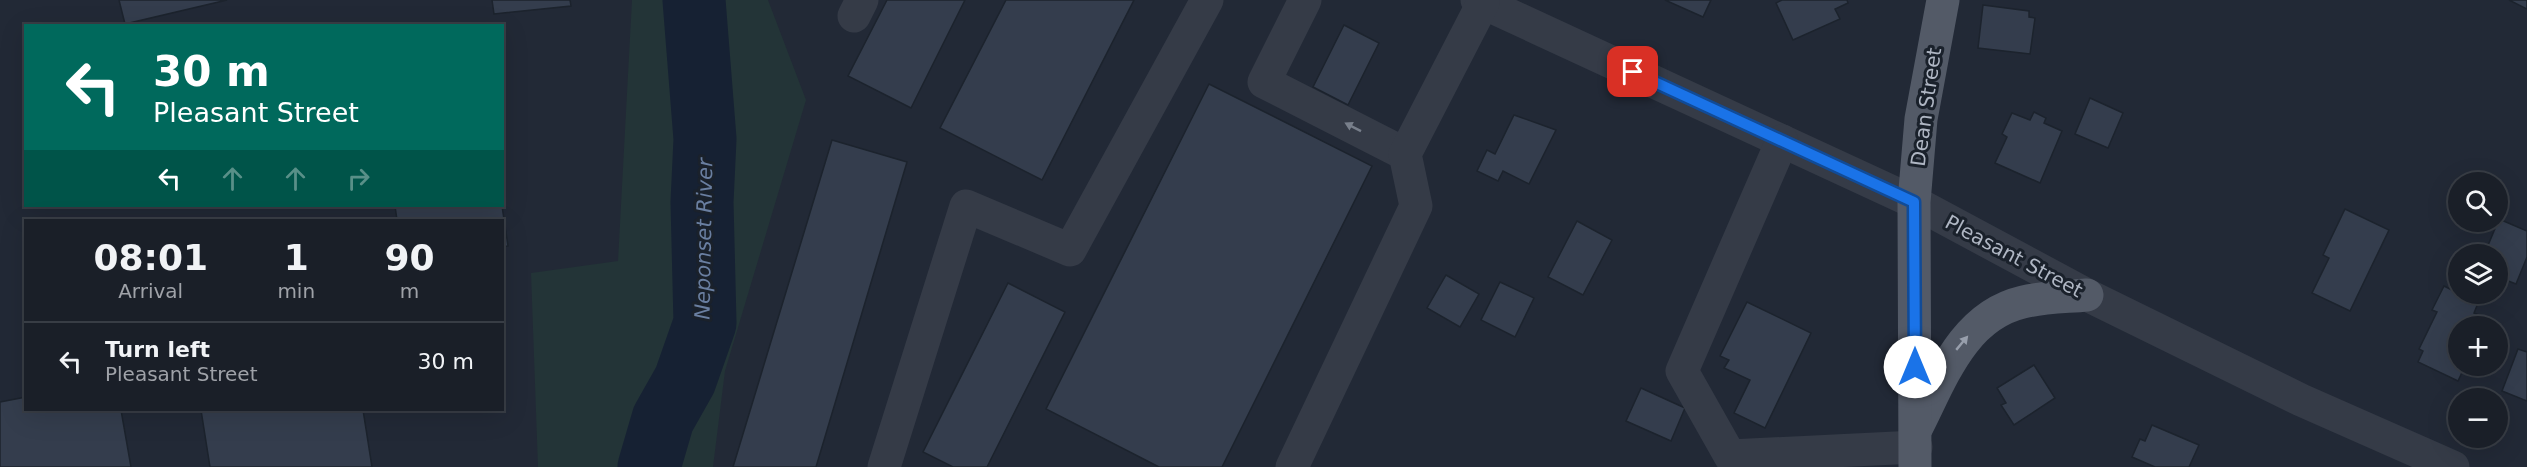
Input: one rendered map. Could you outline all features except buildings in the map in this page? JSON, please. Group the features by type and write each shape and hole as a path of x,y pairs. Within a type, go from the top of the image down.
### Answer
{"main road":[{"name":"Dean Street","path":"1915,448 1914,202 1921,119 1943,0"},
{"path":"1915,448 1958,347 1986,318 2022,302 2087,295"}],"street":[{"path":"884,467 966,206 1070,250 1208,0"},
{"path":"1305,0 1264,82 1405,154"},
{"path":"1292,467 1416,206 1405,154 1480,2"},
{"name":"Pleasant Street","path":"1480,2 1914,202 2087,295 2301,400 2453,467"},
{"path":"1782,141 1682,371 1730,456 1915,448"}],"shaded area":[{"path":"632,0 768,0 806,100 725,371 713,467 538,467 531,273 618,261"}],"waterway":[{"name":"Neponset River","path":"649,467 663,419 685,380 705,323 702,202 705,139 694,0"}],"route":[{"path":"1633,72 1914,202 1915,367"}]}
